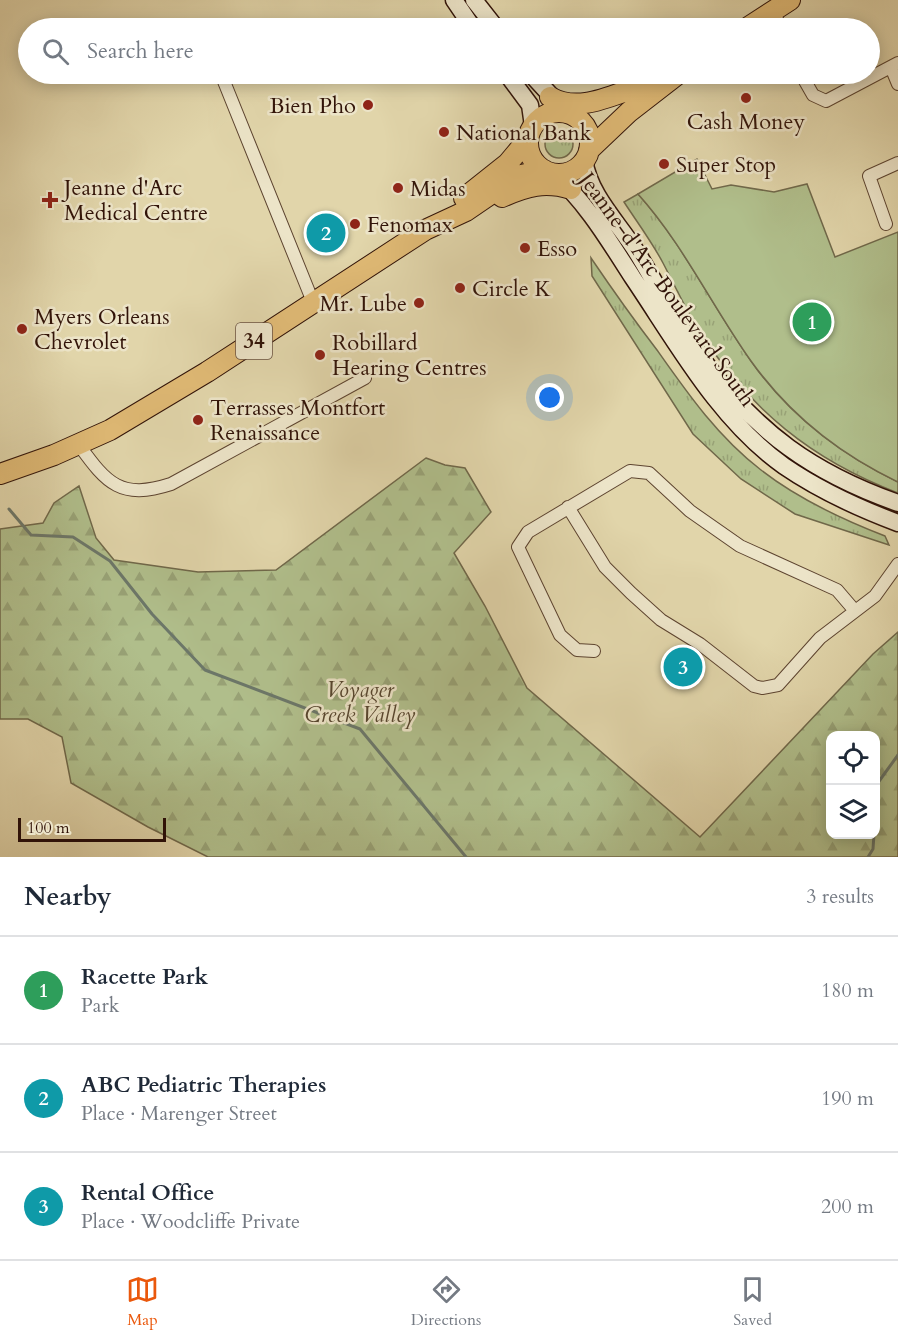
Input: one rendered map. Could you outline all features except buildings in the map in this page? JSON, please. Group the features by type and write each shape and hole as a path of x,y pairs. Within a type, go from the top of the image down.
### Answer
{"main road":[{"path":"454,0 466,18"},
{"path":"474,0 488,18"},
{"path":"778,18 790,0"},
{"path":"514,84 530,105 531,157 548,172"},
{"path":"539,84 588,133 587,155"},
{"path":"550,97 568,105 580,105 645,84"},
{"name":"34","path":"0,474 79,445 110,430 207,372 425,230 508,163 548,114 598,115 652,84"},
{"name":"34","path":"425,230 466,211 517,176 571,172 629,112 664,84"},
{"name":"Jeanne-d'Arc Boulevard South","path":"587,155 586,174 595,193 626,234 701,358 724,386 769,434 822,471 857,489 898,503"},
{"name":"Jeanne-d'Arc Boulevard South","path":"548,172 571,189 592,215 695,371 750,437 783,465 819,488 857,508 898,523"},
{"path":"466,211 531,185 555,184 571,189"}],"street":[{"path":"880,72 895,65 898,84"},
{"path":"225,84 313,302"},
{"path":"807,84 813,95 825,100 857,84"},
{"path":"886,224 869,176 898,163"},
{"path":"79,445 103,478 125,490 147,492 171,484 365,378"},
{"path":"594,651 577,650 560,635 518,548 523,535 630,471 649,473 690,511 729,540 776,565 837,590 855,611"},
{"path":"568,507 605,567 632,594 661,620 708,649 754,686 762,688 778,685 820,638 875,596 898,564"}],"green space":[{"path":"559,130 569,134 573,144 569,154 559,158 549,154 545,144 549,134"},
{"path":"697,159 712,189 731,185 774,192 807,184 835,257 898,232 898,482 855,459 817,431 782,398 751,361 669,233 638,194"},
{"path":"638,194 669,233 751,361 781,398 798,415 836,445 898,482 898,493 838,465 811,448 762,409 740,385 700,332 659,255 624,202"},
{"path":"591,258 692,399 731,444 761,470 790,490 836,515 885,536 889,545 795,514 741,479 693,434 592,276"},
{"name":"Voyager Creek Valley","path":"426,458 445,465 465,468 491,512 454,553 485,606 527,688 700,837 873,654 898,632 898,857 208,857 148,827 71,783 62,737 28,719 0,719 0,529 43,523 54,503 79,486 96,538 114,560 198,572 276,570"}],"waterway":[{"path":"9,509 31,535 73,537 110,561 152,614 205,670 360,729 466,857"},
{"path":"877,785 898,755"},
{"path":"868,857 873,849 874,839"}],"place":[{"name":"Cash Money","path":"746,98"},
{"name":"Bien Pho","path":"368,105"},
{"name":"National Bank","path":"444,132"},
{"name":"Super Stop","path":"664,164"},
{"name":"Midas","path":"398,188"},
{"name":"Jeanne d'Arc Medical Centre","path":"50,200"},
{"name":"Fenomax","path":"355,224"},
{"name":"ABC Pediatric Therapies","path":"326,233"},
{"name":"Esso","path":"525,248"},
{"name":"Circle K","path":"460,288"},
{"name":"Mr. Lube","path":"419,303"},
{"name":"Racette Park","path":"812,322"},
{"name":"Myers Orleans Chevrolet","path":"22,329"},
{"name":"Robillard Hearing Centres","path":"320,355"},
{"name":"Terrasses Montfort Renaissance","path":"198,420"},
{"name":"Rental Office","path":"683,667"}]}
